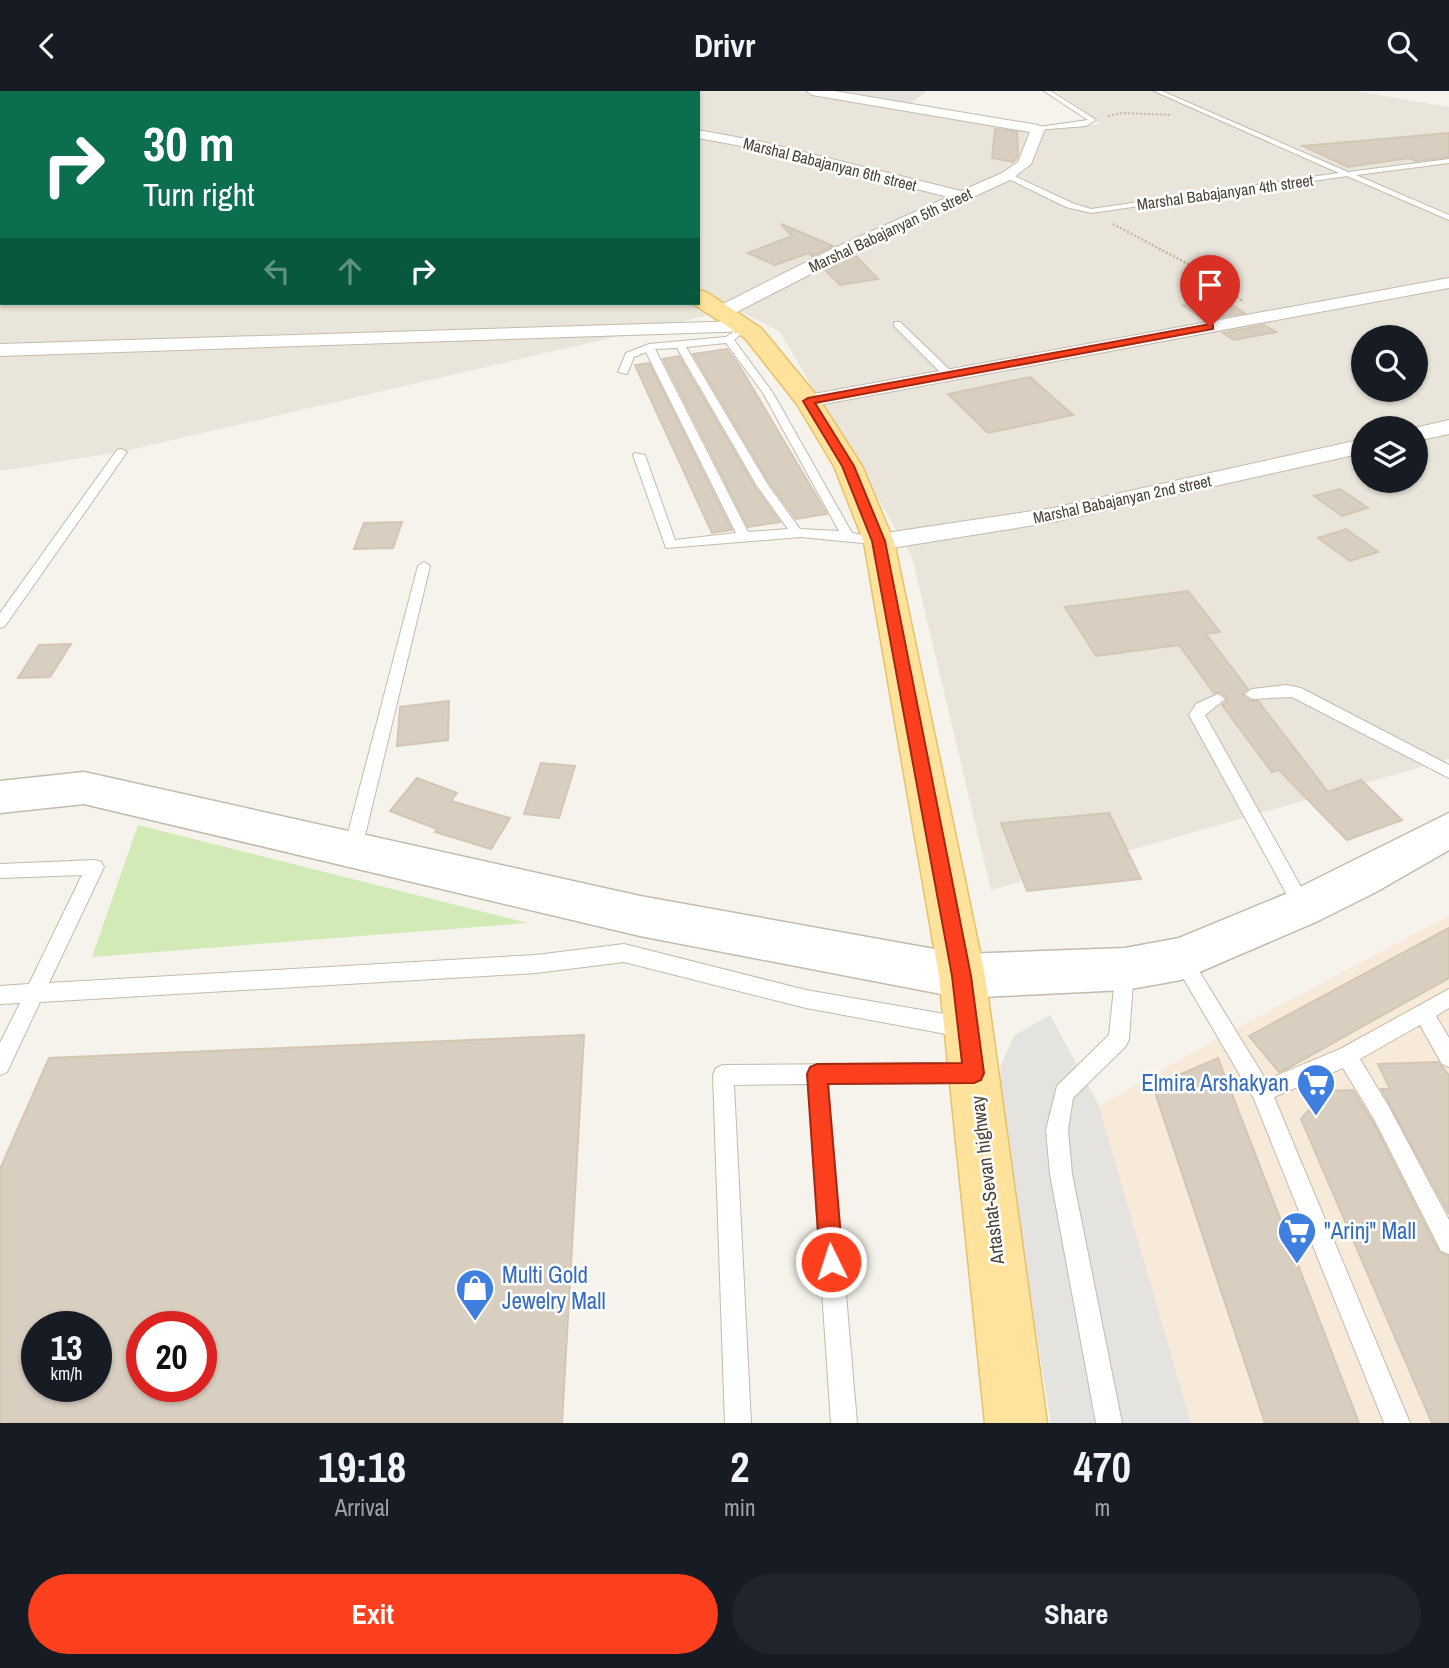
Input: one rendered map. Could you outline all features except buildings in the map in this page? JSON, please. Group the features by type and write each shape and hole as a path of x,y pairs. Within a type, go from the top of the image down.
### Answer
{"main road":[{"name":"Artashat-Sevan highway","path":"723,319 753,333 808,401 848,466 879,541 962,976 1016,1423"}],"street":[{"path":"812,91 1038,129"},
{"name":"Marshal Babajanyan 5th street","path":"723,319 838,253 1007,176 1024,164 1038,129"},
{"name":"Marshal Babajanyan 6th street","path":"700,134 763,146 961,196"},
{"path":"808,401 1449,283"},
{"path":"0,351 723,319"},
{"path":"1428,431 1449,427"},
{"name":"Marshal Babajanyan 2nd street","path":"879,541 1054,516 1351,449"},
{"path":"0,797 84,788 640,916 962,976 1125,969 1181,959 1303,908 1449,830"}],"lane":[{"path":"1038,129 1086,124 1093,120 1047,91"},
{"path":"1157,91 1449,218"},
{"name":"Marshal Babajanyan 4th street","path":"1007,176 1069,205 1091,211 1259,185 1449,161"},
{"path":"623,372 630,355 649,347 680,345 723,319 768,393 846,533"},
{"path":"897,324 949,375"},
{"path":"680,345 763,486 797,533"},
{"path":"649,347 743,535"},
{"path":"0,623 121,451"},
{"path":"639,455 670,545 743,535 797,533 846,533 879,541"},
{"path":"353,848 424,566"},
{"path":"1252,694 1286,690 1296,692 1449,772"},
{"path":"1218,699 1201,708 1197,715 1303,908"},
{"path":"0,871 95,867 0,1065"},
{"path":"0,995 536,964 624,953 806,999 971,1051"},
{"path":"1181,959 1262,1092 1397,1423"},
{"path":"1109,1423 1061,1174 1057,1130 1064,1093 1119,1039 1125,969"},
{"path":"1262,1092 1347,1056 1449,998"},
{"path":"1424,1013 1449,1058"},
{"path":"738,1423 723,1075 817,1074 971,1051"},
{"path":"1347,1056 1382,1114 1449,1243"},
{"path":"817,1074 844,1423"}],"path":[{"path":"1093,120 1122,113 1172,115"},
{"path":"1091,211 1190,265 1264,317"}],"shaded area":[{"path":"700,91 795,91 1026,131 1101,124 1056,91 1355,91 1449,107 1449,759 991,890 912,557 780,332 700,290"},
{"path":"834,91 927,91 910,104"},
{"path":"700,304 722,312 121,452 0,471 0,305"},
{"name":"\"Arinj\" Mall","path":"1449,916 1449,1423 1191,1423 1099,1106 1226,1034"},
{"path":"1050,1015 1099,1106 1191,1423 1051,1423 998,1100 1001,1064 1015,1035"}],"green space":[{"path":"138,825 528,923 92,957"}],"place":[{"name":"Elmira Arshakyan","path":"1316,1117"},
{"name":"\"Arinj\" Mall","path":"1297,1265"},
{"name":"Multi Gold Jewelry Mall","path":"475,1322"}],"route":[{"path":"831,1262 817,1074 974,1073 962,976 879,541 848,466 808,401 1210,327"}]}
